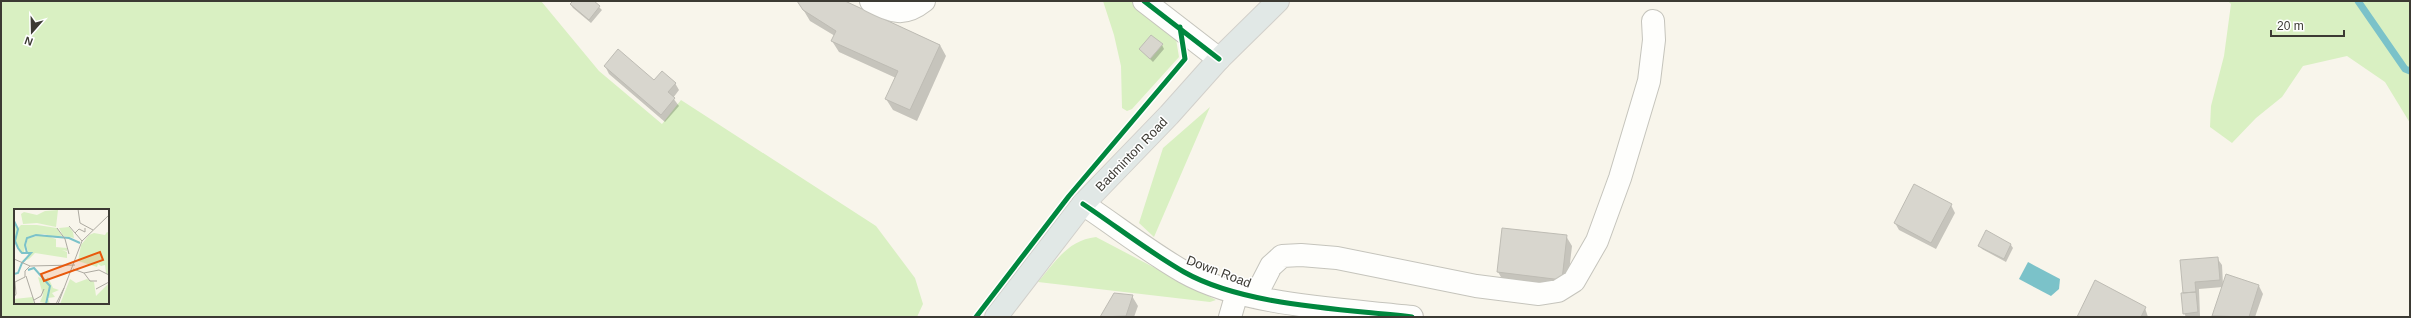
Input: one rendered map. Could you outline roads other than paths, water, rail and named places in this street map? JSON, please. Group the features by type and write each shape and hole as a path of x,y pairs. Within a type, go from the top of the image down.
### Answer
{"main road":[{"name":"Badminton Road","path":"996,317 1083,204 1169,115 1219,59 1278,1"}],"street":[{"path":"872,1 902,12 915,9 924,1"},
{"path":"1144,1 1219,59"},
{"path":"1230,317 1246,295 1271,266 1282,256 1301,255 1337,258 1476,286 1539,294 1558,291 1574,281 1597,241 1624,164 1649,82 1654,40 1653,21"},
{"name":"Down Road","path":"1083,204 1185,272 1246,295 1412,317"}],"water":[{"path":"2028,262 2060,279 2059,289 2051,296 2019,279"}],"waterway":[{"path":"2358,1 2405,69 2410,71"}]}
